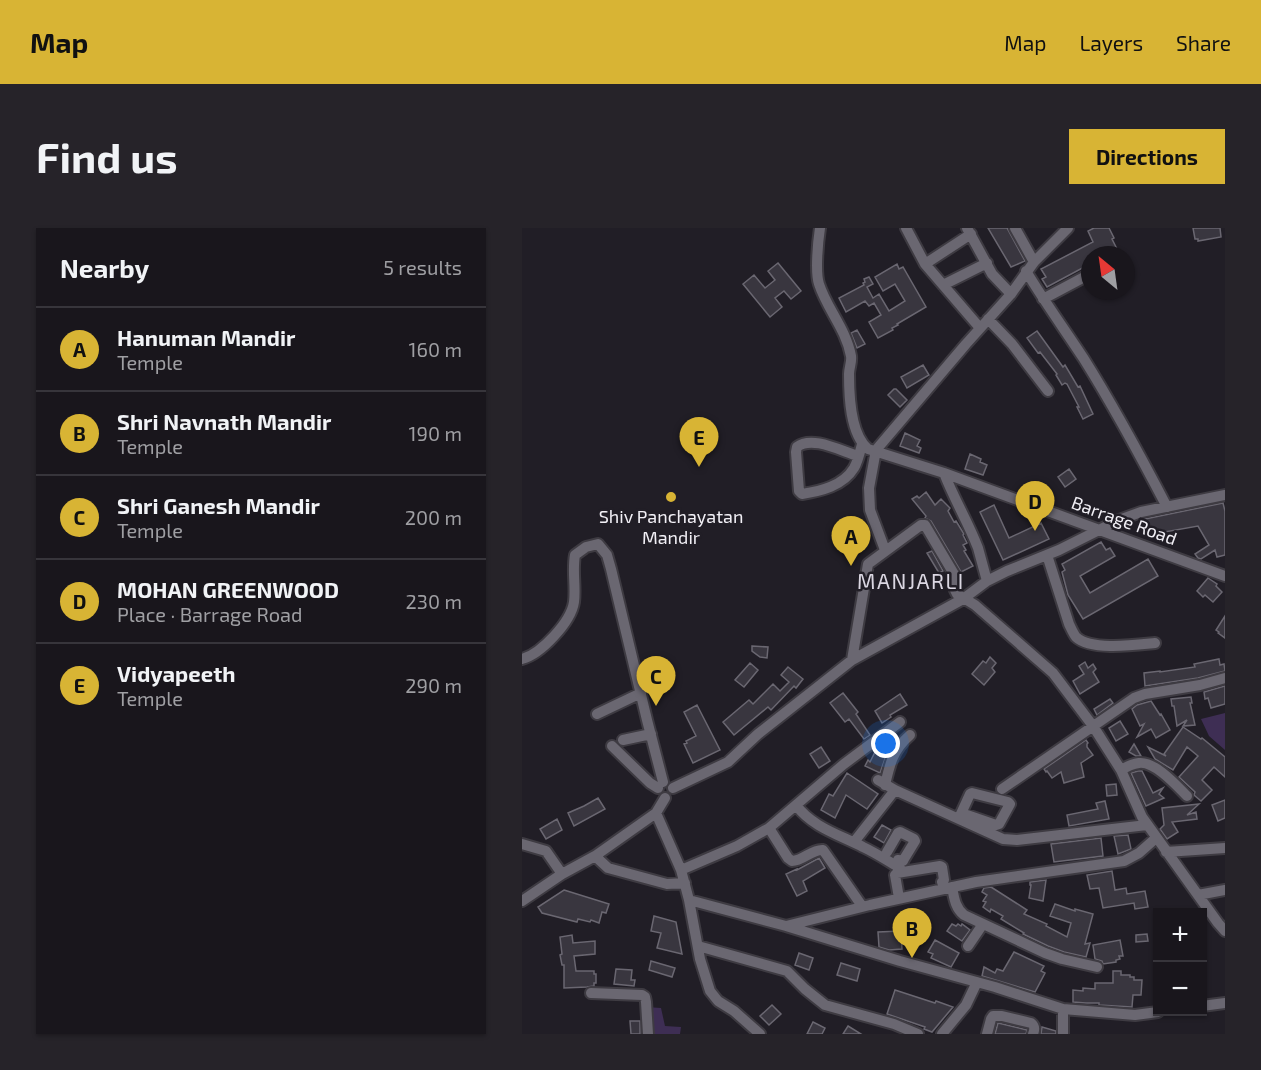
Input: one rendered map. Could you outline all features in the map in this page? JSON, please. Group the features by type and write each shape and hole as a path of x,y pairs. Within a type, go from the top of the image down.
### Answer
{"street":[{"path":"820,228 818,282 843,331 852,358 849,373 852,420 862,444 858,456 854,468 840,482 816,492 802,494 800,491 796,452 797,447 802,443 814,442 858,456"},
{"path":"1015,228 1034,262"},
{"path":"885,550 870,510 869,488 876,450 1011,294 1026,271 1068,228"},
{"path":"910,229 925,264 943,285 984,323 1012,344 1048,391"},
{"path":"925,264 969,231 992,274 1011,294"},
{"path":"943,285 987,263"},
{"path":"1026,271 1084,359 1128,432 1167,507"},
{"path":"1043,299 1081,279"},
{"name":"Barrage Road","path":"862,444 868,449 944,473 1225,576"},
{"path":"944,473 951,493 962,511 978,548 987,581"},
{"path":"612,746 650,783 665,786 728,762 758,734 852,660 963,598 987,581 1119,520 1142,512 1225,495"},
{"path":"852,660 868,564 921,525 925,525 954,574 957,594 975,605 1053,673 1093,726 1120,770 1147,825 1225,931"},
{"path":"522,659 538,651 554,636 564,621 573,605 575,555 586,547 598,544 607,555 612,569 651,734 665,786 671,795 665,798 656,813 595,856 562,874 522,901"},
{"path":"1047,555 1069,624 1078,639 1105,646 1155,643"},
{"path":"1002,789 1134,698 1225,678"},
{"path":"597,714 641,693"},
{"path":"681,870 737,846 769,828 844,764 900,722"},
{"path":"623,740 651,734"},
{"path":"910,735 896,750 881,782 961,816 1004,838 1017,840 1147,825"},
{"path":"1120,770 1144,763 1167,776 1188,796"},
{"path":"854,842 896,790"},
{"path":"796,805 817,825 854,842 898,867 898,860 903,861 915,841 900,832 887,852"},
{"path":"656,813 685,883 700,959 710,991 718,1001 734,1011 760,1034"},
{"path":"769,828 792,861 800,860 819,849 823,850 862,906"},
{"path":"786,927 922,890 1124,861 1139,853 1156,838"},
{"path":"522,844 546,851 562,874"},
{"path":"1167,852 1225,849"},
{"path":"595,856 608,868 667,884 685,883"},
{"path":"898,895 895,875 897,873 940,866 946,886 959,912 1045,953 1097,967"},
{"path":"1198,895 1225,890"},
{"path":"689,900 1063,1008 1135,1015 1153,1012"},
{"path":"968,946 983,924"},
{"path":"698,946 788,971 825,1005 894,1024 918,1034"},
{"path":"942,1034 966,1005 977,982"},
{"path":"591,993 645,997 648,1034"},
{"path":"1207,1005 1225,1003"},
{"path":"1063,1008 1064,1034"},
{"path":"987,1034 993,1016 1002,1016 1031,1023 1035,1029 1033,1034"}],"shaded area":[{"path":"1225,713 1225,750 1209,736 1201,719"},
{"path":"646,1007 661,1008 665,1026 681,1027 680,1034 648,1034"}],"building":[{"path":"988,228 1007,228 1025,261 1011,267"},
{"path":"1094,228 1109,228 1116,246 1085,246 1093,242 1088,231"},
{"path":"1193,228 1220,228 1221,237 1198,241 1195,239"},
{"path":"1081,248 1081,269 1047,287 1042,279 1046,277 1041,269"},
{"path":"778,263 801,291 791,299 784,291 775,298 782,307 770,317 743,284 754,275 765,288 775,280 768,271"},
{"path":"897,264 899,269 903,267 926,307 878,338 869,322 881,315 874,303 869,306 865,301 846,312 839,298 864,285 864,279 869,277 873,284 867,287 873,298 879,294 889,311 905,301 895,284 883,291 875,277"},
{"path":"857,330 865,344 857,348 851,333"},
{"path":"1037,331 1063,367 1065,365 1078,387 1080,386 1093,414 1083,419 1067,384 1062,385 1057,374 1027,338"},
{"path":"923,365 929,375 907,388 901,377"},
{"path":"894,389 907,400 900,407 888,395"},
{"path":"905,433 920,440 917,446 921,448 919,453 900,446"},
{"path":"970,454 987,465 983,475 965,469"},
{"path":"1069,469 1076,479 1065,487 1058,477"},
{"path":"926,492 935,505 941,499 950,508 948,511 964,534 967,543 963,545 966,550 964,551 973,566 961,572 931,521 925,518 926,516 912,499 917,496 919,498"},
{"path":"1223,503 1225,555 1217,557 1215,550 1201,559 1198,558 1195,554 1209,545 1198,526 1148,535 1145,519"},
{"path":"994,505 1009,538 1041,523 1049,539 1003,560 980,512"},
{"path":"1101,542 1106,550 1110,548 1115,556 1080,576 1090,593 1148,559 1158,576 1083,619 1068,595 1062,572 1065,570 1062,564"},
{"path":"932,551 943,571 939,573 927,553"},
{"path":"1208,578 1217,584 1216,586 1222,592 1213,602 1197,591"},
{"path":"1225,616 1225,638 1216,630"},
{"path":"752,646 768,647 767,658 760,657 752,651"},
{"path":"990,657 996,663 992,668 995,672 984,685 972,674 983,661 986,663"},
{"path":"1219,659 1220,665 1224,664 1225,671 1198,678 1145,686 1144,673 1195,667 1194,664"},
{"path":"1085,662 1088,668 1093,664 1096,669 1093,672 1099,682 1080,694 1073,681 1084,674 1079,666"},
{"path":"750,663 758,670 744,687 735,680"},
{"path":"788,667 803,679 796,688 794,686 771,710 768,707 734,735 723,722 749,700 753,704 773,684 780,691 789,682 781,675"},
{"path":"1225,686 1225,704 1211,708 1208,698 1205,699 1204,692"},
{"path":"843,693 858,712 856,714 870,735 864,739 849,719 845,722 830,703"},
{"path":"900,694 907,705 890,715 891,717 882,723 875,711"},
{"path":"1191,697 1192,703 1190,703 1195,725 1183,726 1187,720 1177,726 1171,699"},
{"path":"1110,699 1113,703 1097,715 1094,709"},
{"path":"1151,701 1170,730 1156,738 1151,729 1137,737 1144,724 1140,726 1132,709"},
{"path":"697,705 720,750 693,763 684,744 696,736 684,712"},
{"path":"1120,721 1128,734 1116,741 1109,728"},
{"path":"1183,727 1202,738 1225,757 1225,777 1214,767 1202,780 1212,790 1201,801 1179,777 1198,756 1187,747 1173,770 1155,759 1148,747 1166,756 1164,754"},
{"path":"1086,740 1087,747 1093,755 1081,763 1084,777 1064,783 1061,772 1052,778 1046,772 1044,769"},
{"path":"1134,744 1141,756 1129,752"},
{"path":"821,747 830,761 819,768 810,754"},
{"path":"877,748 887,753 880,773 865,766 868,760 870,762"},
{"path":"1142,771 1153,793 1163,788 1159,794 1164,798 1146,806 1131,773"},
{"path":"847,773 878,794 867,809 846,795 835,818 821,810 829,794 833,796"},
{"path":"1116,784 1117,795 1107,796 1106,785"},
{"path":"598,798 605,809 574,826 568,813"},
{"path":"1225,800 1225,818 1218,821 1212,805"},
{"path":"1105,801 1109,819 1069,826 1067,815 1098,809 1096,803"},
{"path":"1199,804 1187,815 1196,812 1197,819 1172,822 1178,832 1167,839 1160,829 1164,825 1162,808"},
{"path":"557,819 562,830 546,839 540,829"},
{"path":"882,825 891,830 884,843 874,837"},
{"path":"1128,835 1131,849 1118,854 1114,836"},
{"path":"1101,838 1103,856 1054,862 1051,844"},
{"path":"819,858 825,868 803,881 807,891 797,896 786,874"},
{"path":"1112,871 1115,890 1126,888 1127,894 1145,891 1148,907 1135,909 1134,903 1103,908 1099,888 1090,889 1087,875"},
{"path":"1046,880 1043,901 1029,898 1030,882"},
{"path":"991,887 1027,910 1024,914 1047,924 1046,926 1067,937 1071,923 1050,916 1055,904 1093,914 1085,944 1090,943 1086,957 1064,952 1023,934 1001,919 1003,916 983,907 986,902 983,901 987,895 982,892 984,888"},
{"path":"564,890 609,904 606,913 602,912 599,923 578,919 577,922 542,913 538,907"},
{"path":"654,916 676,922 682,954 657,948 661,933 651,931"},
{"path":"952,924 961,926 962,924 970,930 962,941 947,931"},
{"path":"901,931 902,949 889,950 879,947 878,932"},
{"path":"1147,934 1148,941 1136,942 1136,935"},
{"path":"572,935 573,943 595,941 595,954 574,956 576,971 594,971 596,974 594,986 564,988 560,937"},
{"path":"935,940 959,953 951,967 931,958 933,954 928,952"},
{"path":"1120,940 1123,956 1119,956 1120,959 1103,964 1102,961 1095,959 1093,945"},
{"path":"1014,952 1044,966 1041,971 1045,973 1035,992 982,976 984,967 995,973 997,969 1003,971"},
{"path":"799,953 813,958 809,970 795,965"},
{"path":"651,961 675,968 672,977 649,970"},
{"path":"841,963 860,969 857,981 837,975"},
{"path":"616,969 632,970 631,980 635,980 634,986 614,984"},
{"path":"1113,971 1121,971 1121,975 1130,975 1134,977 1134,980 1142,980 1141,995 1133,995 1132,1007 1073,1002 1073,990 1095,989 1095,983 1113,983"},
{"path":"895,990 953,1007 932,1032 924,1029 925,1027 887,1014"},
{"path":"772,1005 781,1014 769,1025 760,1016"},
{"path":"630,1021 640,1021 640,1034 631,1034"},
{"path":"813,1022 825,1028 822,1034 807,1034"},
{"path":"998,1023 1027,1030 1026,1034 995,1034"},
{"path":"848,1026 861,1034 843,1034"},
{"path":"1042,1027 1056,1031 1056,1034 1041,1034"}],"place":[{"name":"Vidyapeeth","path":"699,467"},
{"name":"Shiv Panchayatan Mandir","path":"671,497"},
{"name":"MOHAN GREENWOOD","path":"1035,531"},
{"name":"Hanuman Mandir","path":"851,566"},
{"name":"Shri Ganesh Mandir","path":"656,706"},
{"name":"Shri Navnath Mandir","path":"912,958"}],"district":[{"name":"MANJARLI","path":"911,582"}]}
